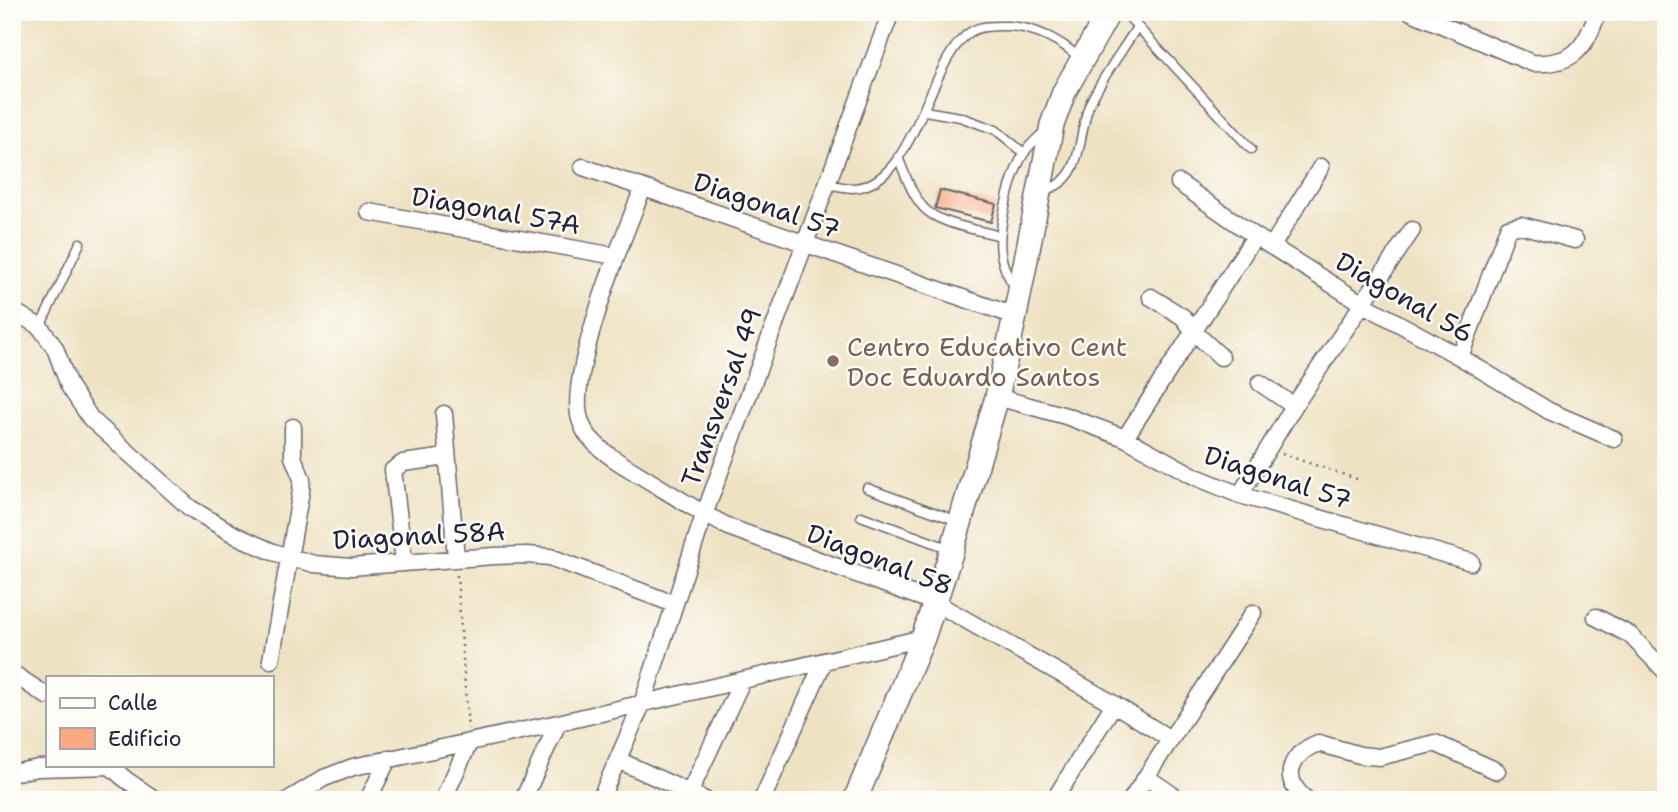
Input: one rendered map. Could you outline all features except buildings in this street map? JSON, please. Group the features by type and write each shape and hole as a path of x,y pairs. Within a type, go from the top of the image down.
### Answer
{"main road":[{"path":"855,800 923,638 953,550 996,397 1015,316 1037,191 1052,125 1064,92 1109,12"}],"street":[{"name":"Transversal 49","path":"600,800 642,704 704,515 891,12"},
{"path":"1411,12 1447,19 1532,63 1552,64 1570,58 1584,46 1595,16"},
{"name":"Diagonal 57","path":"583,167 1015,316"},
{"path":"1272,246 1321,167"},
{"name":"Diagonal 56","path":"1179,183 1255,236 1363,304 1460,357 1549,411 1614,439"},
{"path":"615,256 643,188"},
{"name":"Diagonal 57A","path":"369,212 615,256"},
{"path":"1460,357 1508,228 1521,225 1575,240"},
{"path":"1240,495 1294,406 1412,230"},
{"path":"1125,438 1255,236"},
{"name":"Diagonal 58","path":"615,256 580,374 576,398 580,421 590,439 613,458 704,515 731,528 936,603 1170,739"},
{"path":"1151,297 1183,317 1195,333 1221,357"},
{"name":"Diagonal 58A","path":"12,310 40,327 55,348 69,386 91,419 190,508 235,535 288,557 314,564 351,567 456,558 527,555 550,557 674,604"},
{"path":"1260,383 1294,406"},
{"name":"Diagonal 57","path":"996,397 1066,416 1125,438 1196,477 1240,495 1471,562"},
{"path":"444,414 456,558"},
{"path":"271,660 301,491 302,479 293,457 293,427"},
{"path":"404,562 393,470 403,463 447,457"},
{"path":"1131,800 1253,613"},
{"path":"1596,617 1630,635 1666,671"},
{"path":"288,800 324,778 353,767 642,704 923,638"},
{"path":"762,800 824,661"},
{"path":"12,673 46,695"},
{"path":"687,796 742,681"},
{"path":"1054,800 1114,705"},
{"path":"523,800 558,723"},
{"path":"443,800 468,743"},
{"path":"1307,800 1295,790 1291,777 1293,761 1303,749 1318,743 1360,755 1379,757 1436,743 1497,771"},
{"path":"368,800 388,759"},
{"path":"618,760 687,796 705,800"},
{"path":"12,773 38,768 86,766"},
{"path":"111,766 156,800"},
{"path":"1146,776 1180,800"}],"lane":[{"path":"1124,12 1251,149"},
{"path":"826,184 853,188 871,184 886,172 925,111 956,45 973,30 995,25 1023,27 1062,42 1081,60"},
{"path":"1037,191 1055,187 1070,173 1078,155 1090,103 1137,27"},
{"path":"925,111 960,117 996,130 1024,153"},
{"path":"1020,293 1004,267 1000,236 1009,191 1024,153 1052,125"},
{"path":"898,157 914,194 925,209 938,218 1000,236"},
{"path":"40,327 80,243"},
{"path":"867,488 961,522"},
{"path":"860,516 953,550"}],"path":[{"path":"1269,449 1360,480"},
{"path":"456,558 468,743"}],"place":[{"name":"Centro Educativo Cent Doc Eduardo Santos","path":"833,361"}]}
